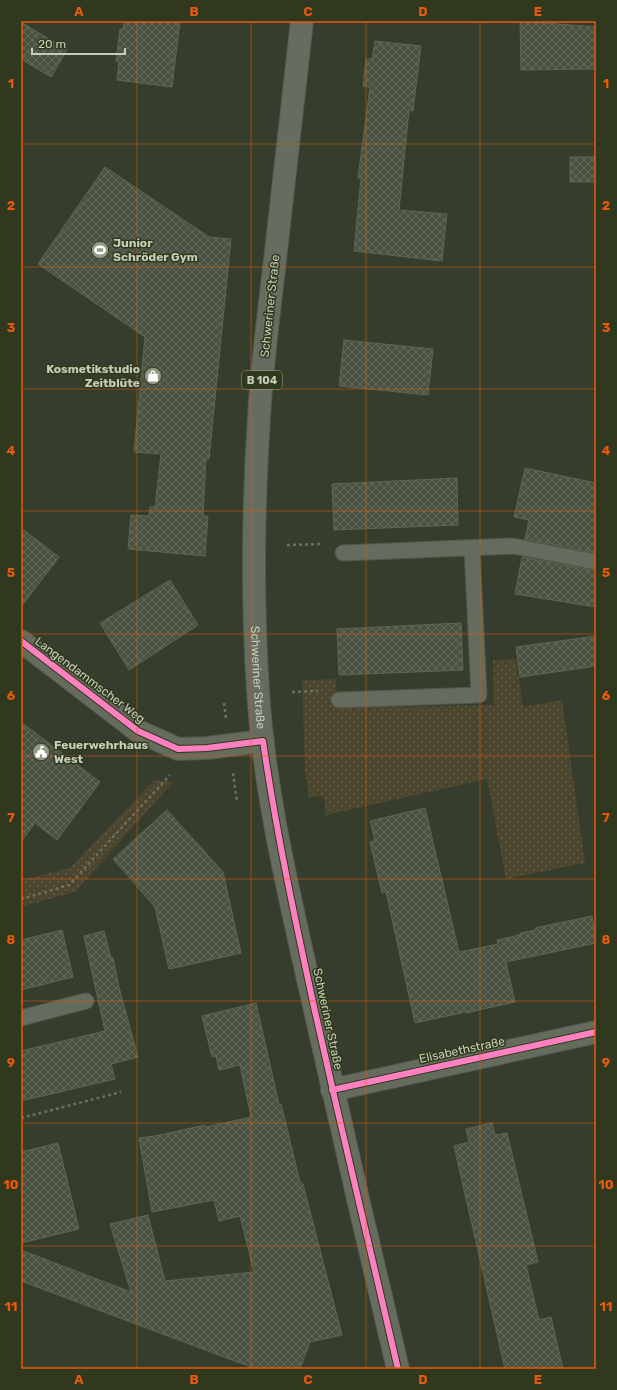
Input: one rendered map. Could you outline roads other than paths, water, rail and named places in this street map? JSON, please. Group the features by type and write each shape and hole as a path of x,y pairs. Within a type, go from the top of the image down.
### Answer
{"main road":[{"name":"Schweriner Straße","path":"302,21 259,413 255,491 254,610 258,694 272,803 285,876 332,1090 398,1369"}],"street":[{"name":"Langendammscher Weg","path":"21,641 138,731 152,739 178,749 208,748 263,742"},
{"name":"Elisabethstraße","path":"332,1090 596,1032"}],"lane":[{"path":"343,553 513,546 596,562"},
{"path":"339,700 479,695 472,548"},
{"path":"21,1018 86,1001"}],"place":[{"name":"Junior Schröder Gym","path":"100,250"},
{"name":"Kosmetikstudio Zeitblüte","path":"153,376"},
{"name":"Feuerwehrhaus West","path":"41,752"}]}
